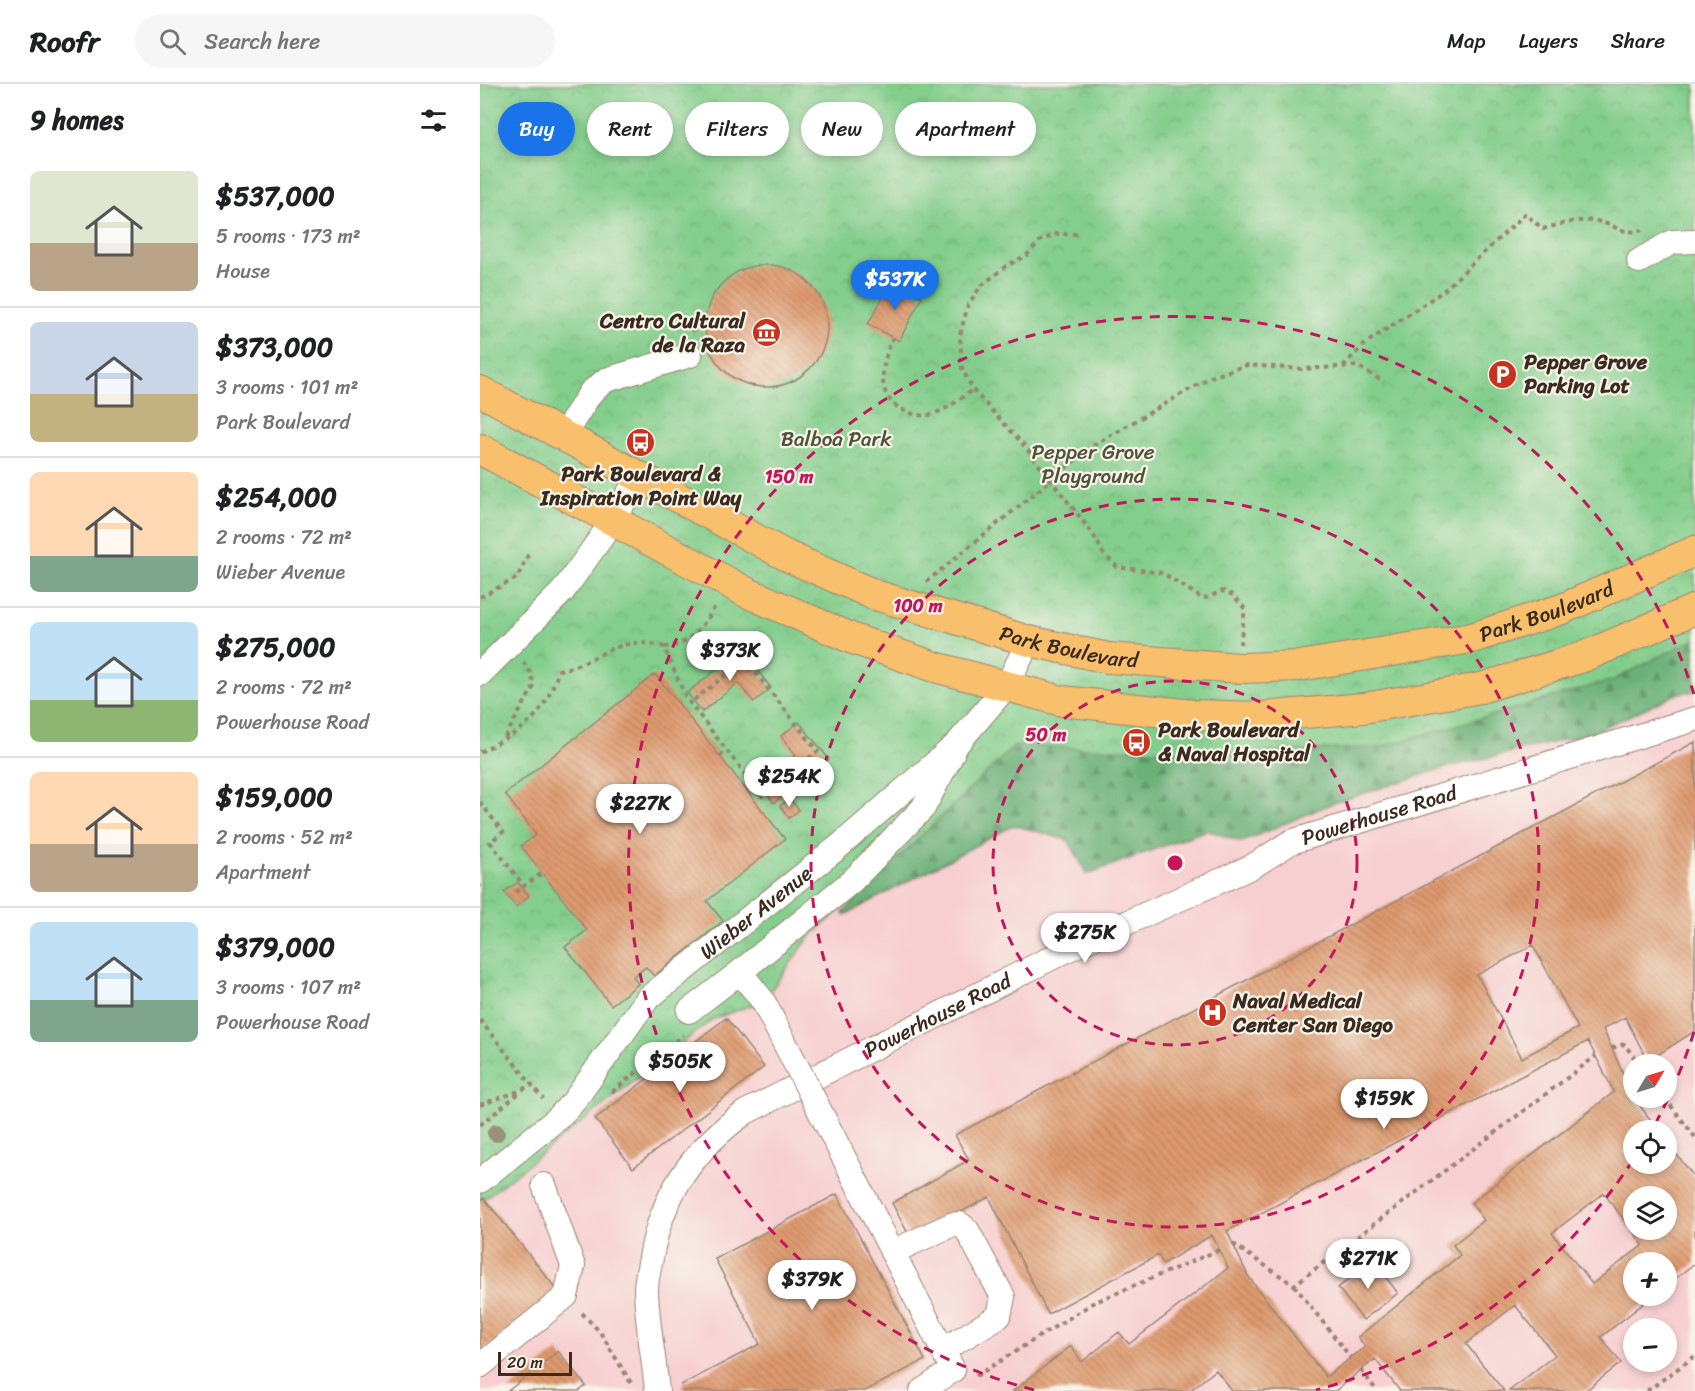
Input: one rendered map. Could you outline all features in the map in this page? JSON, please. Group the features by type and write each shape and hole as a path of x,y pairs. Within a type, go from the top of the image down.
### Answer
{"main road":[{"name":"Park Boulevard","path":"480,390 787,556 875,595 1029,641 1108,658 1240,668 1299,666 1472,638 1562,609 1695,551"},
{"path":"480,449 746,592 853,639 935,667 1062,701 1193,715 1260,717 1364,708 1481,688 1583,657 1695,609"}],"street":[{"path":"1639,261 1672,242 1695,241"},
{"path":"563,436 591,392 606,380 690,355"},
{"path":"480,674 563,591 613,521 638,477"},
{"name":"Wieber Avenue","path":"480,1181 558,1118 601,1065 648,998 836,849 957,744 1006,687 1029,641"},
{"name":"Powerhouse Road","path":"657,1391 646,1288 653,1244 664,1205 681,1176 705,1146 722,1128 746,1112 1071,948 1253,866 1291,842 1695,719"},
{"path":"687,1022 740,972 852,881 923,808 957,744"},
{"path":"740,972 763,1001 953,1370 922,1391"},
{"path":"480,1366 566,1296 573,1266 543,1185"},
{"path":"892,1252 951,1225 960,1224 967,1230 1003,1297 999,1316 943,1350"}],"path":[{"path":"1343,367 1366,343 1442,291 1525,214 1543,229 1577,220 1599,221 1629,233 1648,228"},
{"path":"1077,234 1056,234 1040,240 1027,255 1006,266 981,286 968,305 960,335 959,352 962,369 973,390 1022,443 1050,482 1093,534 1102,553 1117,567 1163,573 1203,599 1222,591 1233,595 1245,609 1239,647"},
{"path":"893,337 885,357 884,390 890,402 901,410 916,416 932,414 973,390"},
{"path":"920,589 924,583 1102,439 1211,377 1247,365 1301,369 1357,366 1384,382"},
{"path":"480,597 518,578 529,553"},
{"path":"480,752 498,744 531,723 546,701 559,670 617,646 645,641 663,647 676,647 700,631 718,602"},
{"path":"663,647 690,703 762,796 818,751 745,660 690,703"},
{"path":"498,744 508,734 533,688 532,674 525,665"},
{"path":"720,756 726,751"},
{"path":"480,802 503,832 490,842 524,886"},
{"path":"516,892 542,873"},
{"path":"480,1020 558,1118"},
{"path":"605,1097 687,1022"},
{"path":"480,1029 484,1026"},
{"path":"1612,1048 1624,1044 1632,1054"},
{"path":"1294,1285 1596,1056"},
{"path":"480,1125 531,1084"},
{"path":"480,1105 522,1090"},
{"path":"1673,1108 1695,1137"},
{"path":"1233,1244 1294,1285 1351,1358"},
{"path":"980,1373 1093,1304 1219,1250"},
{"path":"600,1332 637,1391"},
{"path":"1647,1391 1695,1356"},
{"path":"1361,1370 1377,1391"}],"shaded area":[{"name":"Naval Medical Center San Diego","path":"1695,639 1695,1391 480,1391 480,1202 713,1019 763,1001 808,939 911,846"}],"green space":[{"name":"Balboa Park","path":"480,84 1695,84 1695,639 1613,680 1381,747 1248,753 1014,746 911,846 808,939 763,1001 713,1019 480,1202"},
{"path":"1695,639 1695,691 1679,693 1589,734 1448,767 1333,803 1242,842 1207,830 1087,874 1068,840 1014,825 845,915 843,913 1017,730"}],"building":[{"name":"Centro Cultural de la Raza","path":"766,265 789,270 800,275 809,283 817,292 822,303 827,326 822,349 817,360 809,369 800,377 789,382 766,387 743,382 732,377 723,369 715,360 710,349 705,326 710,303 715,292 723,283 732,275 743,270"},
{"path":"892,281 922,297 899,341 868,324"},
{"path":"742,650 771,688 754,702 738,683 702,712 687,693"},
{"path":"655,674 785,839 707,901 723,921 654,976 646,967 633,977 638,984 611,1005 565,947 587,930 521,846 536,835 505,794"},
{"path":"799,722 829,759 774,803 759,784 796,755 781,736"},
{"name":"Naval Medical Center San Diego","path":"1695,742 1695,1031 1659,1054 1644,1054 1625,1017 1603,1029 1623,1074 1623,1108 1642,1108 1651,1120 1623,1120 1623,1174 1677,1174 1677,1155 1695,1178 1695,1263 1677,1277 1677,1252 1634,1252 1643,1245 1639,1240 1677,1240 1677,1186 1623,1186 1623,1218 1604,1193 1552,1233 1592,1284 1623,1260 1623,1306 1640,1306 1601,1337 1621,1363 1585,1391 1509,1391 1555,1355 1515,1305 1466,1344 1504,1391 1400,1391 1375,1359 1335,1391 1232,1391 1216,1370 1189,1391 1013,1391 1071,1346 1082,1362 1119,1332 1129,1344 1228,1268 1212,1235 1163,1264 1158,1255 1048,1314 989,1197 911,1239 892,1203 969,1160 955,1135","holes":["1533,945 1578,1028 1522,1058 1477,975","1588,1041 1614,1092 1471,1203 1484,1220 1453,1245 1460,1255 1358,1337 1365,1347 1326,1377 1248,1276 1227,1231"]},
{"path":"790,799 799,810 789,818 780,806"},
{"path":"518,882 529,896 516,907 504,892"},
{"path":"726,1018 764,1067 633,1168 595,1119"},
{"path":"837,1194 925,1360 865,1391 684,1391 681,1385 760,1344 715,1259"},
{"path":"484,1198 558,1291 480,1353 480,1201"},
{"path":"1373,1261 1398,1293 1363,1320 1338,1288"},
{"path":"558,1351 586,1386 579,1391 508,1391"}],"place":[{"name":"Centro Cultural de la Raza","path":"766,333"},
{"name":"Pepper Grove Parking Lot","path":"1503,374"},
{"name":"Park Boulevard & Inspiration Point Way","path":"641,443"},
{"name":"Park Boulevard & Naval Hospital","path":"1137,742"},
{"name":"Naval Medical Center San Diego","path":"1212,1013"}],"park label":[{"name":"Pepper Grove Playground","path":"1093,464"}]}
